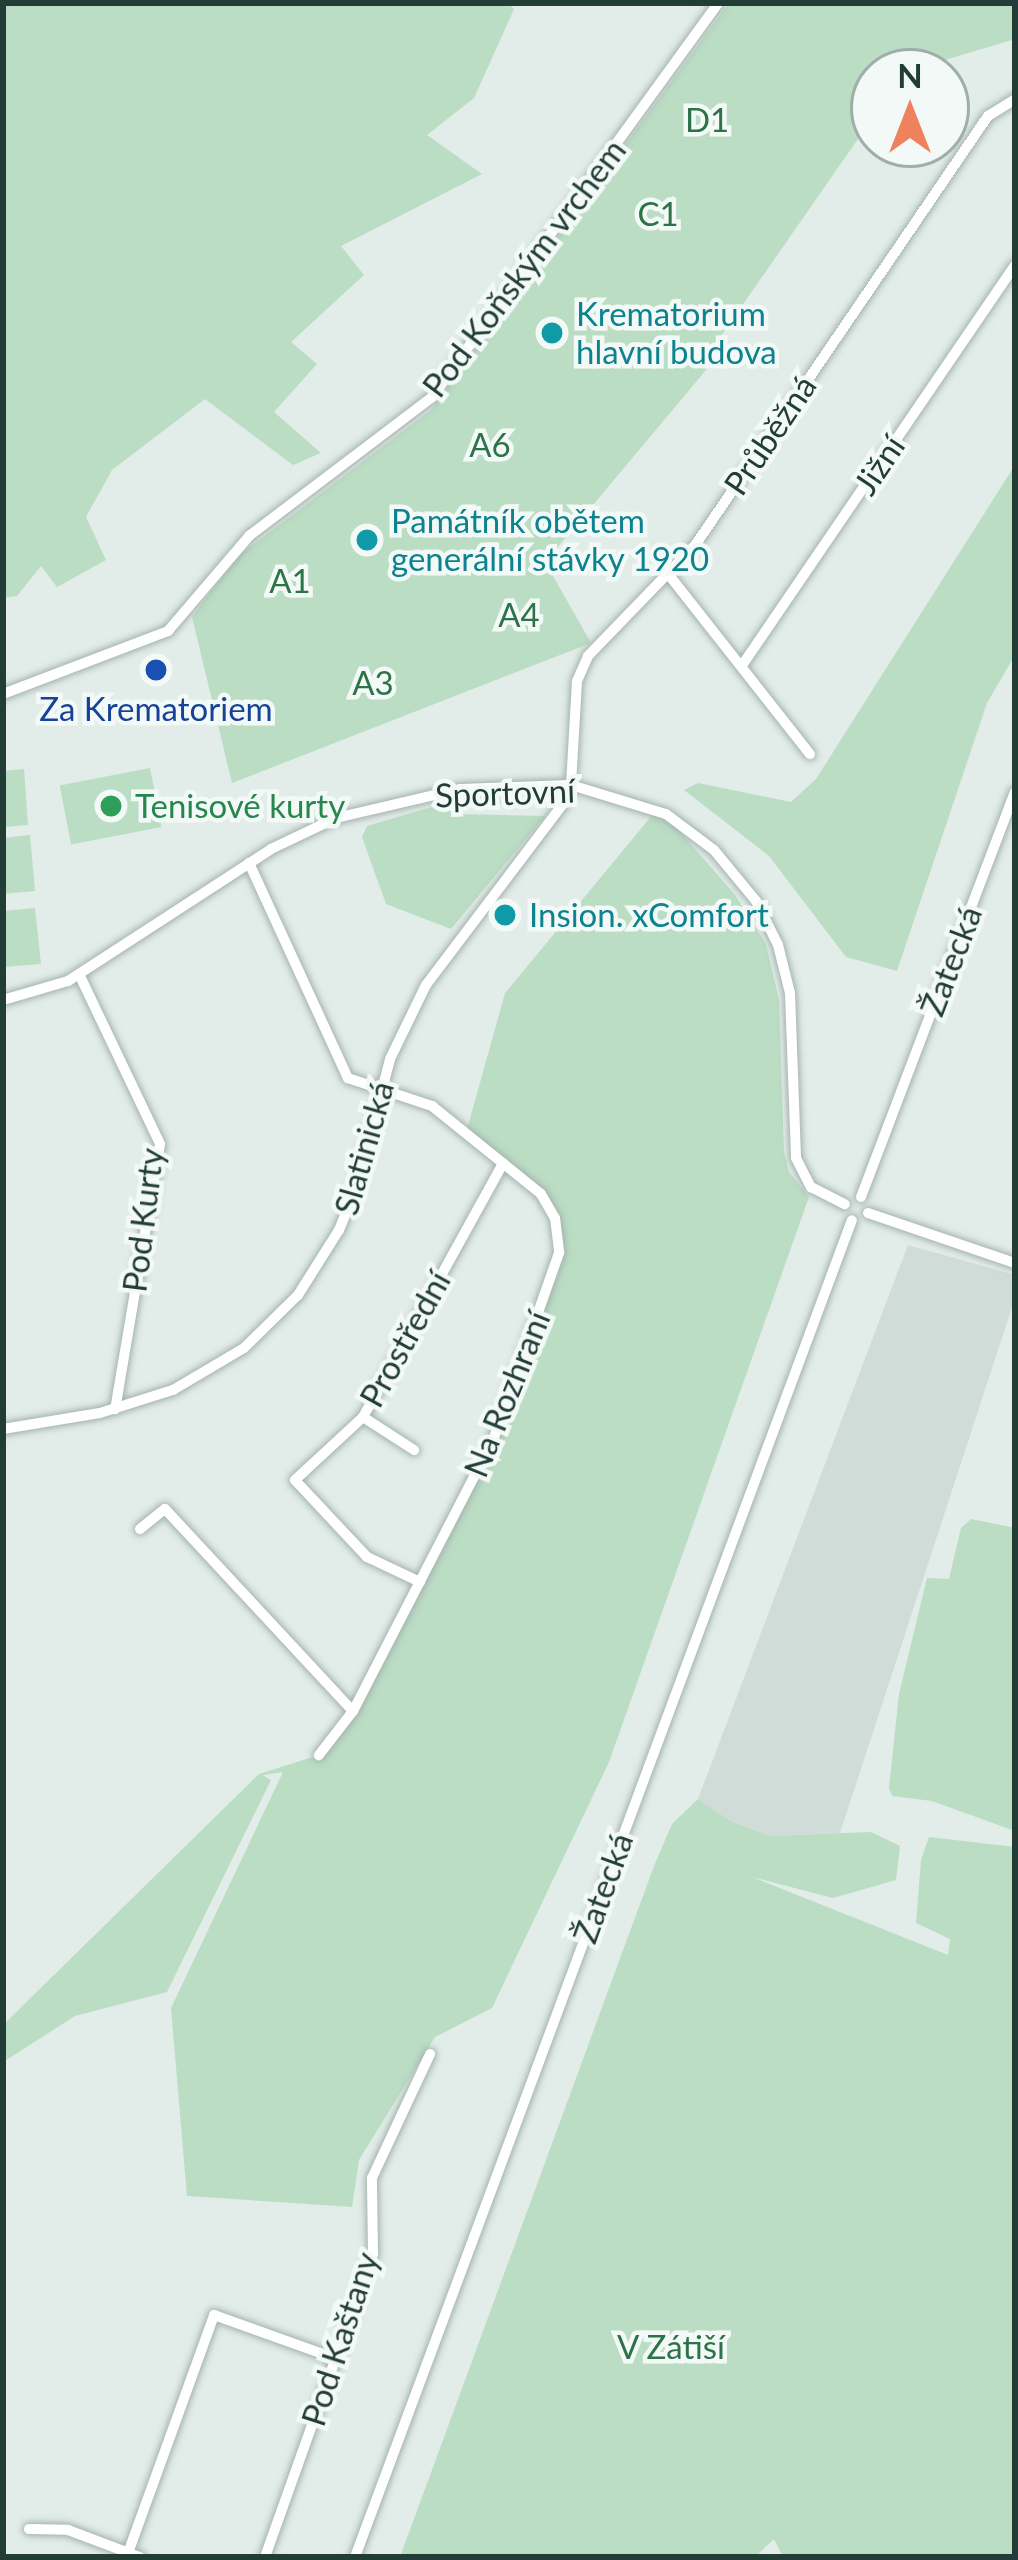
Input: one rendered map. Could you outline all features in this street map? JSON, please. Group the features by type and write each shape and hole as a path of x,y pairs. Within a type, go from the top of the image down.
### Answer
{"street":[{"name":"Pod Koňským vrchem","path":"3,694 168,631 249,536 432,397 567,219 718,3"},
{"name":"Průběžná","path":"571,784 577,681 588,656 669,574 707,527 988,116 1015,99"},
{"name":"Jižní","path":"743,664 1015,266"},
{"path":"669,574 810,754"},
{"name":"Sportovní","path":"3,1000 28,996 79,974 249,863 336,818 460,789 571,784 666,814 714,850 756,902 778,945 790,993 796,1158 811,1187 845,1204"},
{"name":"Slatinická","path":"3,1429 115,1409 197,1378 244,1348 298,1295 340,1230 356,1189 380,1089 426,985 563,804 571,784"},
{"name":"Žatecká","path":"861,1197 1015,792"},
{"name":"Na Rozhraní","path":"249,863 342,1069 356,1083 432,1106 541,1194 555,1218 557,1266 494,1438 353,1711 319,1755"},
{"name":"Pod Kurty","path":"79,974 160,1144 115,1409"},
{"name":"Prostřední","path":"283,1489 363,1417 503,1163"},
{"path":"868,1213 861,1197 845,1204 852,1220 868,1213 1015,1263"},
{"name":"Žatecká","path":"356,2557 852,1220"},
{"path":"363,1417 414,1450"},
{"path":"295,1480 368,1557 420,1582"},
{"path":"140,1529 177,1498"},
{"path":"165,1509 353,1711"},
{"name":"Pod Kaštany","path":"265,2557 373,2254 372,2178 430,2054"},
{"path":"28,2529 52,2527 103,2551 134,2555 214,2315 337,2359"}],"shaded area":[{"path":"908,1245 1015,1275 1015,1298 840,1833 770,1836 731,1821 698,1799"}],"green space":[{"path":"3,3 507,3 514,9 474,98 427,135 482,174 341,246 364,275 291,342 317,364 274,412 321,453 293,465 205,399 112,470 86,517 106,560 57,587 41,566 17,596 3,598"},
{"path":"729,3 1015,3 1015,39 970,52 970,48 850,48 850,150 716,343 717,357 551,555 548,567 591,643 232,783 192,617 237,557 431,410"},
{"path":"1015,465 1015,655 987,703 897,971 846,957 769,856 684,790 698,783 791,802 816,779"},
{"name":"Tenisové kurty","path":"150,768 161,827 71,844 60,786"},
{"path":"24,769 28,825 3,827 3,771"},
{"path":"540,795 546,800 461,807 459,814 545,816 451,929 386,904 362,837 367,826 455,800"},
{"path":"654,813 676,827 735,895 766,944 779,1000 784,1152 789,1172 809,1197 609,1762 492,2008 435,2037 359,2160 352,2207 187,2196 171,2008 283,1772 263,1775 271,1780 167,1992 75,2016 3,2062 3,2025 259,1774 319,1755 354,1711 494,1438 557,1266 555,1223 537,1191 466,1133 505,993"},
{"path":"30,835 35,891 3,894 3,838"},
{"path":"35,908 41,964 3,967 3,911"},
{"path":"971,1519 1015,1528 1015,1831 932,1801 892,1796 889,1788 899,1694 927,1578 949,1579 961,1528"},
{"name":"V Zátiší","path":"698,1799 731,1821 770,1836 871,1832 900,1846 896,1880 833,1898 752,1877 948,1955 950,1939 916,1923 921,1860 929,1837 1015,1847 1015,2557 783,2557 774,2539 755,2557 400,2557 654,1866 672,1824"}],"place":[{"name":"Krematorium hlavní budova","path":"552,333"},
{"name":"Památník obětem generální stávky 1920","path":"367,540"},
{"name":"Za Krematoriem","path":"156,670"},
{"name":"Tenisové kurty","path":"111,806"},
{"name":"Insion. xComfort","path":"505,915"}],"park label":[{"name":"D1","path":"707,120"},
{"name":"C1","path":"658,214"},
{"name":"A6","path":"490,445"},
{"name":"A1","path":"290,581"},
{"name":"A4","path":"519,615"},
{"name":"A3","path":"373,683"}]}
